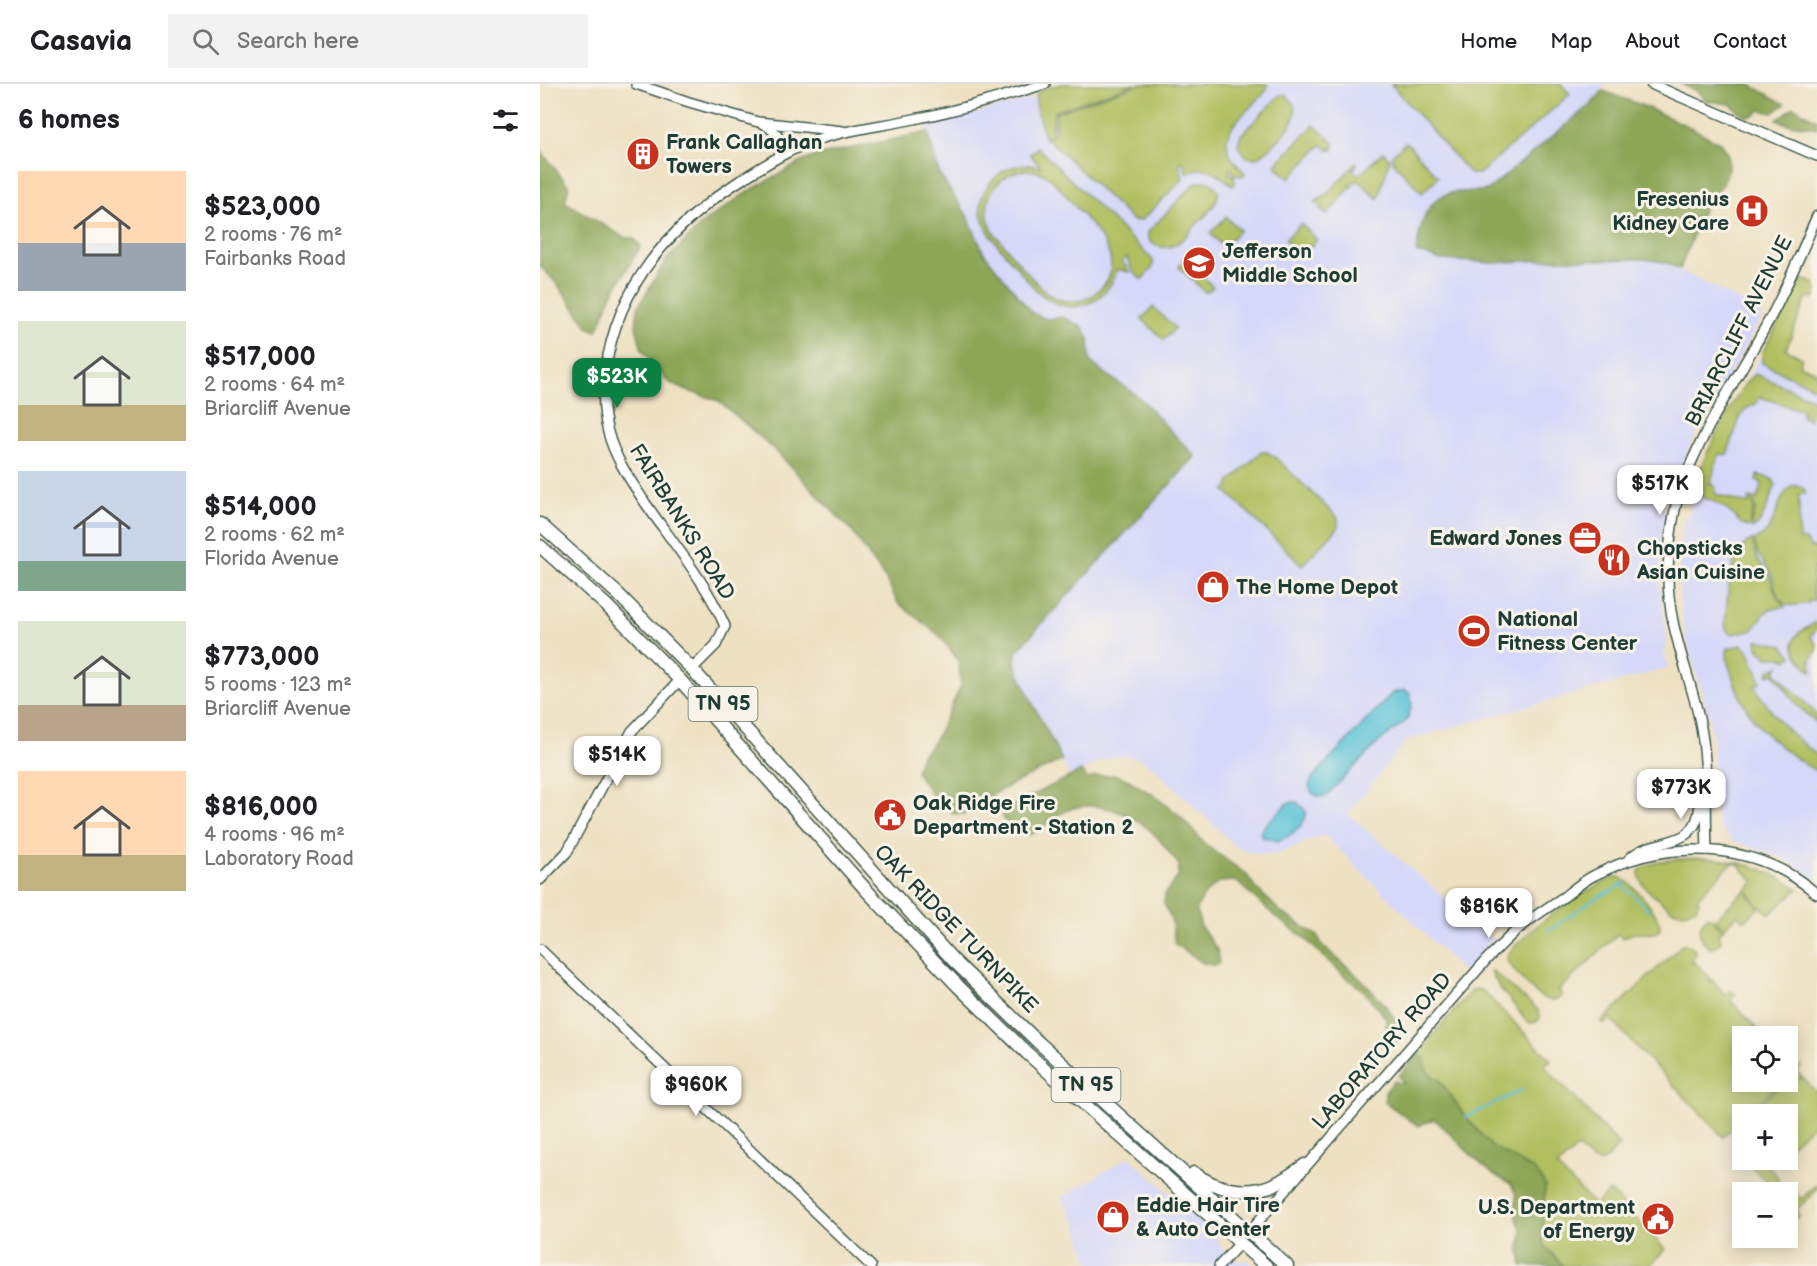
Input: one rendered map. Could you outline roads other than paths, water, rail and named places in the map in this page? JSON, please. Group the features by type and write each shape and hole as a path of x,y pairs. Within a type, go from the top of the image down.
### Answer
{"highway":[{"name":"OAK RIDGE TURNPIKE","path":"540,524 618,594 692,669 953,960 1038,1042 1287,1266"},
{"name":"OAK RIDGE TURNPIKE","path":"540,546 606,605 680,680 882,906 952,980 1027,1053 1266,1266"},
{"path":"680,680 692,669"},
{"path":"882,906 894,896"},
{"path":"1027,1053 1038,1042"},
{"path":"1134,1149 1144,1137"},
{"path":"1157,1149 1206,1182 1230,1190 1251,1191 1273,1185 1305,1165"},
{"path":"1240,1243 1249,1232"}],"street":[{"path":"636,84 771,128 779,137 783,154"},
{"name":"FAIRBANKS ROAD","path":"692,669 716,645 724,626 711,598 620,462 608,431 604,412 603,387 611,341 621,311 637,280 657,251 699,209 783,154 817,139 980,104 1046,84"},
{"path":"1651,84 1817,156"},
{"path":"758,122 848,132"},
{"name":"BRIARCLIFF AVENUE","path":"1707,850 1704,751 1699,717 1680,656 1670,605 1668,575 1674,518 1681,488 1712,419 1774,310 1817,216"},
{"path":"540,880 567,852 632,731 680,680"},
{"path":"1625,863 1641,851 1680,839 1691,830 1700,812 1700,762 1704,751"},
{"name":"LABORATORY ROAD","path":"1249,1232 1461,988 1518,930 1594,875 1652,856 1707,850 1749,856 1766,862 1790,873 1817,894"},
{"path":"540,949 871,1266"},
{"path":"1219,1266 1240,1243"}],"water":[{"path":"1404,690 1410,693 1412,705 1407,720 1379,742 1326,796 1319,797 1312,793 1309,786 1312,778 1392,693"},
{"path":"1289,802 1297,802 1306,811 1301,826 1279,841 1262,837 1260,832 1265,825"}],"waterway":[{"path":"1547,930 1593,900 1625,883"},
{"path":"1622,885 1650,911"},
{"path":"1466,1117 1522,1090"}],"place":[{"name":"Frank Callaghan Towers","path":"643,154"},
{"name":"Fresenius Kidney Care","path":"1752,211"},
{"name":"Jefferson Middle School","path":"1199,263"},
{"name":"Edward Jones","path":"1585,538"},
{"name":"Chopsticks Asian Cuisine","path":"1614,560"},
{"name":"The Home Depot","path":"1213,587"},
{"name":"National Fitness Center","path":"1474,631"},
{"name":"Oak Ridge Fire Department - Station 2","path":"890,815"},
{"name":"Eddie Hair Tire & Auto Center","path":"1113,1217"},
{"name":"U.S. Department of Energy","path":"1658,1219"}]}
